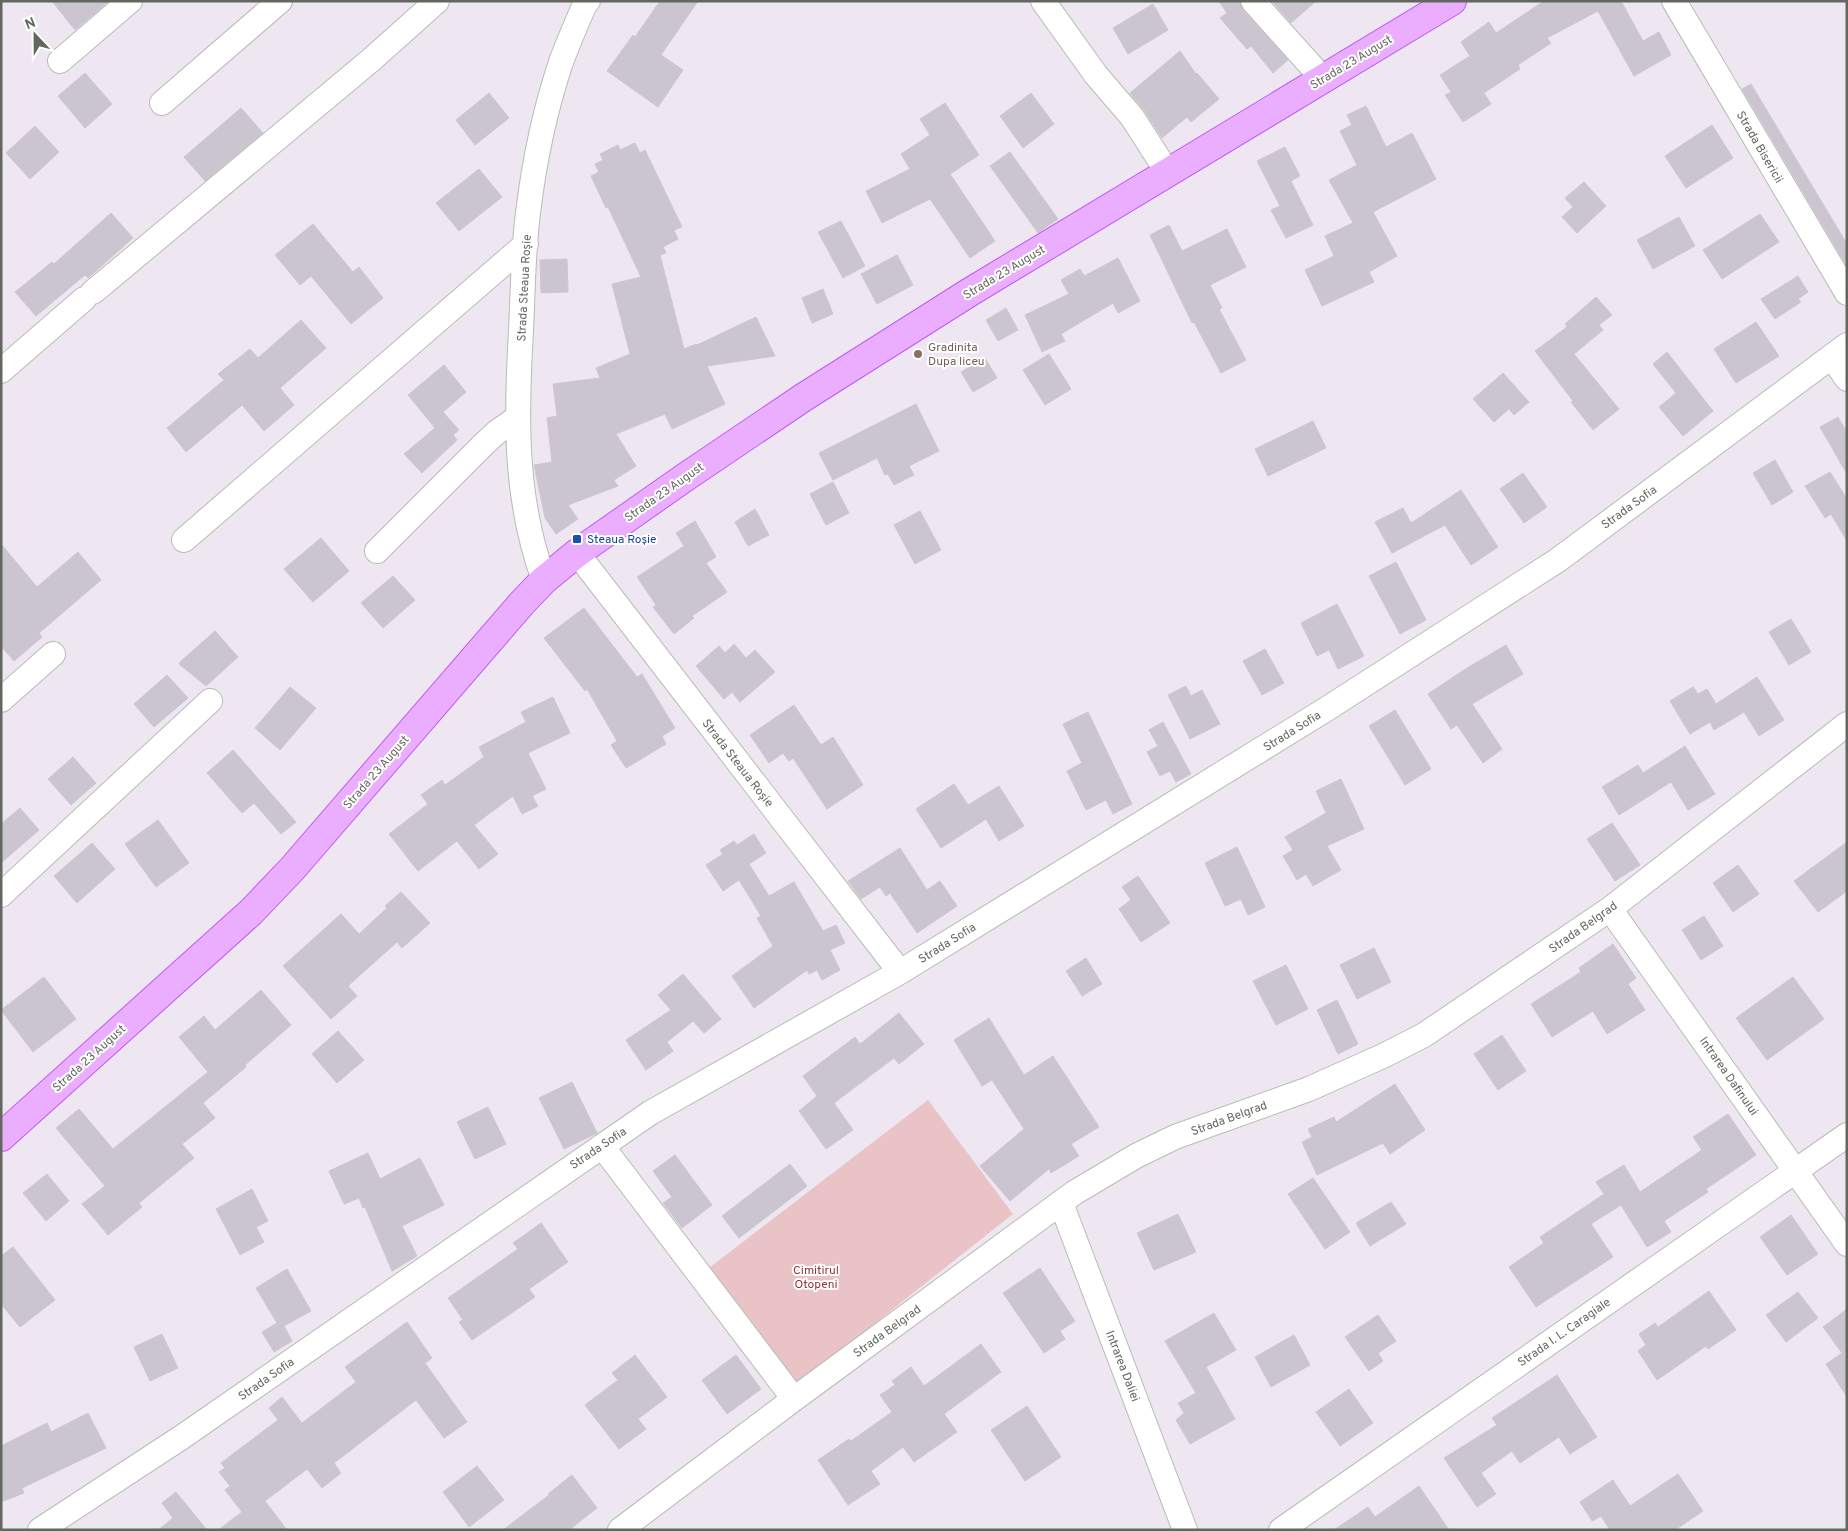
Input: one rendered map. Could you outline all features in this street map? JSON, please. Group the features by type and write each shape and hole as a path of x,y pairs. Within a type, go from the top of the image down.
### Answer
{"main road":[{"name":"Strada 23 August","path":"1,1137 250,912 292,868 522,603 544,580 577,553 804,397 970,292 1452,1"}],"street":[{"path":"60,61 130,1"},
{"path":"162,103 280,1"},
{"path":"1,372 89,295 371,60 437,1"},
{"path":"1043,1 1096,75 1132,117 1168,173"},
{"path":"1254,1 1323,79"},
{"name":"Strada Bisericii","path":"1674,1 1847,293"},
{"name":"Strada Steaua Roșie","path":"544,580 530,533 522,480 518,418 526,244 534,173 551,98 583,3"},
{"path":"184,540 526,244"},
{"path":"1839,351 1847,379"},
{"name":"Strada Sofia","path":"40,1530 182,1437 650,1114 900,972 1325,710 1558,560 1839,351"},
{"path":"377,551 484,444 497,432 518,418"},
{"name":"Strada Steaua Roșie","path":"577,553 900,972"},
{"path":"3,695 53,654"},
{"path":"1,896 210,702"},
{"name":"Strada Belgrad","path":"620,1530 794,1399 1061,1203 1136,1156 1167,1141 1309,1089 1385,1055 1424,1035 1610,908 1847,724"},
{"name":"Intrarea Dafinului","path":"1610,908 1847,1244"},
{"name":"Strada I. L. Caragiale","path":"1281,1530 1847,1135"},
{"path":"602,1146 794,1399"},
{"name":"Intrarea Daliei","path":"1061,1203 1185,1530"}],"green space":[{"name":"Cimitirul Otopeni","path":"928,1100 1013,1214 793,1388 705,1271"}],"building":[{"path":"52,1 109,1 75,30"},
{"path":"660,1 698,1 661,55 683,70 658,107 607,71 633,35 635,37"},
{"path":"1219,1 1240,1 1243,10 1288,60 1273,73 1251,46 1247,49 1220,18 1227,13"},
{"path":"1272,1 1316,1 1291,23"},
{"path":"1544,1 1621,1 1643,41 1659,32 1671,55 1634,76 1598,11 1547,38 1551,43 1518,65 1520,69 1484,93 1491,104 1463,122 1445,95 1451,92 1440,75 1470,56 1461,42 1489,22 1496,33"},
{"path":"1153,4 1168,30 1128,54 1113,28"},
{"path":"1180,51 1196,74 1219,99 1191,122 1187,117 1162,138 1144,110 1130,93"},
{"path":"85,73 112,104 85,128 58,96"},
{"path":"1751,84 1847,244 1847,266 1742,89"},
{"path":"489,93 509,118 475,145 456,120"},
{"path":"1031,93 1054,124 1023,148 1000,116"},
{"path":"945,103 979,155 950,174 995,241 970,258 930,199 882,223 866,191 910,169 901,154 930,135 920,119"},
{"path":"1366,106 1386,147 1412,133 1436,179 1373,212 1397,256 1369,272 1374,282 1322,306 1305,270 1334,256 1325,236 1353,223 1329,180 1357,165 1340,131 1352,125 1347,115"},
{"path":"241,108 263,133 205,181 184,157"},
{"path":"1712,125 1733,158 1686,188 1665,156"},
{"path":"35,126 59,152 30,179 6,153"},
{"path":"635,143 640,153 645,150 682,227 674,230 678,239 663,247 666,253 660,255 684,349 697,345 756,317 775,356 707,366 725,404 672,429 665,414 616,434 636,466 614,480 618,486 568,505 578,519 556,534 545,518 534,465 552,462 547,418 557,416 553,384 600,378 596,368 630,354 612,284 641,277 591,176 599,172 595,164 603,160 600,154 618,145 620,150"},
{"path":"1285,147 1300,176 1291,181 1313,225 1286,238 1271,210 1280,206 1257,161"},
{"path":"1010,152 1058,219 1038,233 990,166"},
{"path":"479,169 502,197 459,231 436,203"},
{"path":"1584,182 1606,206 1577,233 1562,217 1573,207 1565,198"},
{"path":"111,213 133,238 88,278 85,275 36,316 15,292 52,262 54,264"},
{"path":"1760,214 1779,242 1722,279 1703,250"},
{"path":"1679,217 1695,246 1653,269 1637,240"},
{"path":"841,221 865,266 843,278 818,232"},
{"path":"313,224 353,272 359,267 383,298 351,324 311,276 300,285 275,255"},
{"path":"1169,225 1182,251 1227,229 1246,267 1210,285 1222,308 1219,309 1246,360 1221,373 1194,322 1192,323 1150,235"},
{"path":"897,255 913,285 877,304 861,274"},
{"path":"1118,258 1140,301 1118,313 1113,303 1061,334 1065,341 1042,352 1025,315 1069,294 1061,280 1080,269 1084,276"},
{"path":"567,259 568,292 541,293 540,260"},
{"path":"1798,276 1808,292 1798,299 1801,302 1775,319 1761,299"},
{"path":"823,289 833,314 812,323 802,298"},
{"path":"1596,297 1612,315 1599,325 1603,330 1574,354 1619,409 1593,430 1535,351 1567,327 1565,324"},
{"path":"1006,308 1018,330 998,341 986,320"},
{"path":"301,320 326,348 280,388 294,405 264,431 242,405 186,452 167,428 224,380 218,374 250,349 258,358"},
{"path":"1756,322 1779,356 1736,383 1714,349"},
{"path":"1667,352 1713,411 1683,436 1659,407 1676,393 1653,364"},
{"path":"1049,354 1071,389 1045,405 1023,370"},
{"path":"985,358 997,378 973,392 961,372"},
{"path":"444,365 466,392 443,412 459,430 453,435 457,440 422,473 404,454 435,428 408,395"},
{"path":"1503,373 1529,402 1514,415 1509,409 1494,422 1473,399"},
{"path":"916,404 939,451 909,466 914,475 894,485 888,474 885,475 877,458 833,480 819,453"},
{"path":"1838,417 1847,432 1847,474 1820,427"},
{"path":"1313,421 1326,448 1268,476 1255,449"},
{"path":"1775,460 1793,492 1772,505 1753,473"},
{"path":"1830,472 1847,499 1847,541 1831,514 1825,518 1805,486"},
{"path":"1523,473 1547,507 1524,523 1500,489"},
{"path":"833,482 849,513 826,525 810,494"},
{"path":"1461,490 1498,547 1471,565 1445,525 1392,553 1375,522 1403,508 1411,523"},
{"path":"755,509 769,535 748,546 735,522"},
{"path":"920,511 941,550 915,564 894,525"},
{"path":"695,521 716,557 706,563 727,592 692,616 694,618 674,634 653,607 656,605 637,577 684,546 676,533"},
{"path":"321,538 349,571 313,602 284,569"},
{"path":"1,544 37,587 78,552 101,580 39,633 42,637 14,661 1,646"},
{"path":"1396,562 1426,620 1400,634 1369,576"},
{"path":"393,576 415,600 383,628 361,603"},
{"path":"1337,604 1364,656 1338,669 1329,650 1317,656 1301,623"},
{"path":"584,608 637,677 642,674 675,728 662,736 666,744 626,768 611,745 617,741 587,689 585,691 544,638"},
{"path":"1791,619 1811,652 1789,665 1769,632"},
{"path":"215,631 238,657 206,686 179,664"},
{"path":"734,644 746,658 755,650 775,672 740,702 732,692 724,699 696,666 719,646 725,653"},
{"path":"1506,645 1523,674 1472,704 1502,749 1483,763 1457,725 1451,729 1428,694"},
{"path":"1265,649 1284,683 1262,695 1243,661"},
{"path":"167,675 188,698 154,727 134,704"},
{"path":"1757,677 1784,720 1759,736 1744,712 1714,730 1710,722 1690,734 1670,701 1693,687 1698,694 1707,689 1716,704"},
{"path":"1186,686 1191,696 1202,690 1220,724 1190,739 1168,695"},
{"path":"290,687 316,708 280,750 255,728"},
{"path":"553,697 570,733 528,753 546,789 532,796 538,806 522,814 513,796 474,825 498,854 479,869 457,841 418,871 389,834 428,804 421,795 442,780 445,785 484,757 479,747 526,722 521,712"},
{"path":"794,705 821,745 833,737 863,785 827,809 793,758 789,761 783,753 769,763 750,735"},
{"path":"1395,710 1431,769 1405,785 1369,726"},
{"path":"1088,712 1132,804 1113,814 1106,800 1086,810 1067,771 1082,763 1063,724"},
{"path":"1163,722 1191,774 1176,782 1170,771 1160,776 1147,752 1158,746 1149,730"},
{"path":"1685,746 1715,794 1688,810 1671,782 1619,815 1602,787 1638,765 1643,773"},
{"path":"233,750 296,822 281,834 254,803 242,813 207,773"},
{"path":"73,757 96,783 71,805 48,779"},
{"path":"1341,779 1364,829 1327,846 1341,870 1313,886 1306,874 1297,880 1283,856 1293,850 1285,837 1326,813 1316,791"},
{"path":"954,784 968,805 999,786 1024,826 999,841 986,819 941,848 916,809"},
{"path":"20,808 39,830 1,863 1,824"},
{"path":"158,820 189,863 156,887 125,844"},
{"path":"1612,823 1640,865 1615,881 1587,839"},
{"path":"754,834 766,853 749,864 769,896 794,882 823,931 836,925 845,943 830,950 840,970 822,980 817,970 809,974 807,970 754,1008 732,976 773,946 757,918 761,916 739,880 723,891 706,865 723,854 720,850 734,841 737,845"},
{"path":"1847,842 1847,891 1818,912 1794,881"},
{"path":"92,843 115,869 77,903 54,876"},
{"path":"1237,847 1265,907 1248,915 1241,899 1225,906 1205,863"},
{"path":"900,848 927,890 940,881 957,906 917,933 890,893 886,896 880,887 861,899 848,881"},
{"path":"1738,865 1759,894 1733,912 1713,883"},
{"path":"1138,876 1170,923 1141,942 1119,909 1131,900 1122,887"},
{"path":"401,892 430,923 402,948 397,942 348,986 357,996 331,1019 283,966 341,914 359,934"},
{"path":"1704,916 1723,946 1701,960 1682,930"},
{"path":"1613,944 1636,978 1628,984 1645,1010 1607,1034 1593,1011 1552,1037 1531,1004 1581,972 1579,968"},
{"path":"1374,948 1391,982 1357,999 1340,965"},
{"path":"1086,958 1102,984 1082,996 1066,971"},
{"path":"1286,965 1308,1009 1276,1025 1253,981"},
{"path":"683,974 721,1019 704,1033 693,1021 667,1042 673,1051 646,1070 626,1040 671,1010 658,995"},
{"path":"44,977 76,1019 33,1052 1,1010"},
{"path":"1793,977 1824,1019 1767,1060 1736,1018"},
{"path":"261,990 291,1025 245,1065 246,1067 203,1103 215,1118 182,1144 194,1158 139,1203 142,1207 108,1235 82,1204 105,1186 56,1128 79,1109 113,1149 208,1072 179,1037 204,1016 215,1030"},
{"path":"1337,1000 1358,1044 1338,1054 1317,1010"},
{"path":"899,1013 924,1044 899,1064 894,1058 834,1103 853,1130 826,1149 799,1111 817,1096 803,1076 855,1037 860,1044"},
{"path":"989,1018 1024,1075 1053,1056 1099,1127 1071,1144 1079,1156 1051,1173 1049,1169 1010,1201 980,1166 1024,1129 992,1080 982,1086 954,1040"},
{"path":"338,1031 364,1060 337,1083 312,1054"},
{"path":"1502,1035 1526,1071 1498,1090 1474,1054"},
{"path":"572,1082 597,1133 564,1149 539,1098"},
{"path":"1395,1084 1425,1130 1390,1154 1383,1143 1317,1175 1302,1142 1312,1137 1308,1129 1334,1117 1336,1122"},
{"path":"488,1107 506,1144 475,1159 457,1122"},
{"path":"1728,1114 1756,1155 1706,1189 1708,1192 1664,1221 1671,1232 1647,1247 1621,1205 1591,1224 1613,1257 1536,1307 1509,1267 1544,1243 1540,1237 1604,1194 1596,1182 1624,1165 1640,1192 1702,1150 1693,1137"},
{"path":"368,1153 380,1179 420,1158 444,1205 402,1226 417,1256 392,1271 365,1207 363,1208 359,1198 344,1204 329,1171"},
{"path":"675,1155 712,1205 682,1228 663,1203 672,1197 653,1171"},
{"path":"790,1164 807,1186 739,1238 722,1216"},
{"path":"47,1174 69,1201 46,1221 23,1193"},
{"path":"1313,1178 1350,1232 1325,1249 1288,1194"},
{"path":"252,1189 268,1221 256,1227 264,1242 240,1255 216,1209"},
{"path":"1391,1202 1406,1224 1370,1246 1356,1223"},
{"path":"1178,1214 1196,1252 1154,1270 1137,1233"},
{"path":"1791,1215 1818,1254 1787,1275 1760,1237"},
{"path":"541,1223 568,1262 529,1289 535,1297 472,1340 459,1322 463,1320 448,1298 518,1249 513,1243"},
{"path":"13,1247 55,1300 20,1327 1,1304 1,1256"},
{"path":"1040,1268 1075,1321 1060,1331 1065,1339 1044,1353 1003,1293"},
{"path":"287,1269 311,1311 284,1326 292,1341 274,1352 262,1332 277,1323 256,1288"},
{"path":"1709,1291 1736,1330 1708,1349 1706,1346 1657,1380 1638,1351 1646,1345 1639,1334 1655,1323 1658,1327"},
{"path":"1798,1292 1818,1318 1786,1342 1766,1315"},
{"path":"1847,1309 1847,1397 1826,1364 1842,1353 1823,1327"},
{"path":"1214,1313 1236,1350 1206,1367 1235,1419 1190,1444 1176,1420 1184,1413 1178,1403 1196,1393 1165,1341"},
{"path":"1378,1315 1396,1341 1378,1353 1383,1361 1369,1371 1345,1337"},
{"path":"407,1322 432,1358 425,1363 467,1422 444,1438 416,1400 334,1463 341,1473 322,1488 307,1469 265,1501 287,1530 218,1530 242,1512 225,1490 230,1486 219,1472 225,1468 221,1463 278,1420 269,1408 282,1397 302,1423 356,1382 345,1367"},
{"path":"162,1334 178,1368 150,1381 134,1347"},
{"path":"1294,1335 1310,1365 1271,1387 1255,1357"},
{"path":"981,1344 1001,1372 944,1414 957,1432 914,1462 903,1447 871,1471 880,1484 848,1505 818,1460 849,1439 851,1441 892,1412 880,1395 895,1385 892,1381 911,1367 924,1386"},
{"path":"635,1355 667,1397 638,1419 646,1429 619,1449 585,1405 618,1380 612,1373"},
{"path":"736,1355 761,1389 727,1414 702,1380"},
{"path":"1557,1375 1597,1437 1570,1454 1559,1437 1520,1463 1512,1451 1481,1473 1496,1494 1477,1507 1444,1458 1497,1425 1492,1418"},
{"path":"1349,1389 1373,1423 1340,1446 1316,1412"},
{"path":"1027,1406 1061,1457 1025,1481 991,1430"},
{"path":"88,1413 106,1448 22,1488 24,1493 1,1502 1,1446 47,1423 51,1432"},
{"path":"477,1466 504,1500 469,1527 443,1492"},
{"path":"1678,1474 1703,1511 1675,1530 1610,1530 1601,1516 1592,1521 1580,1502 1613,1480 1630,1506"},
{"path":"572,1475 597,1508 569,1530 503,1530 549,1495"},
{"path":"1419,1486 1449,1530 1334,1530 1368,1507 1375,1517"},
{"path":"176,1492 207,1530 158,1530 173,1518 162,1503"}],"place":[{"name":"Gradinita Dupa liceu","path":"918,354"},
{"name":"Steaua Roșie","path":"577,539"}]}
